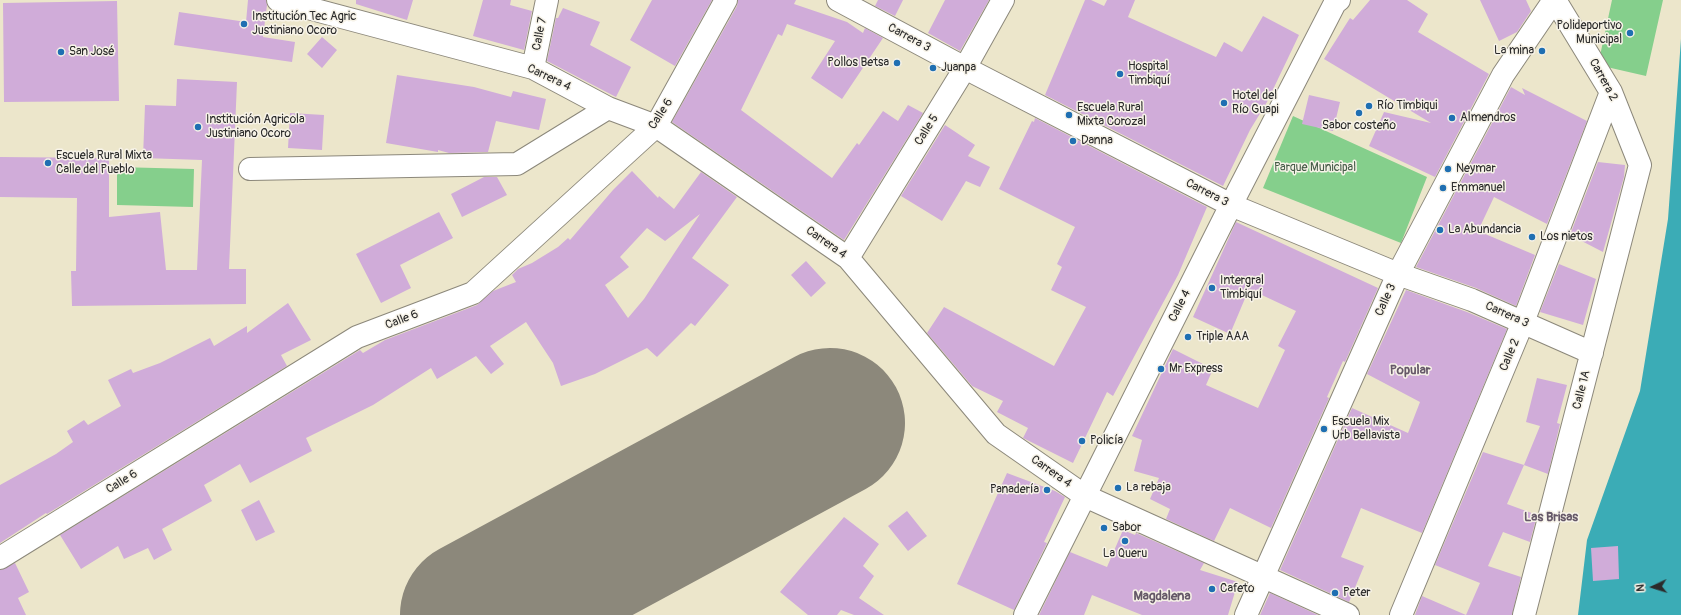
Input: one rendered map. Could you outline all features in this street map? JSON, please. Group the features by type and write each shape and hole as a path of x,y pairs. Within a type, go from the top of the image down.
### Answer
{"street":[{"name":"Carrera 4","path":"278,0 533,68 608,108 656,126 848,258 996,434 1085,496 1348,615"},
{"name":"Calle 7","path":"533,68 547,0"},
{"name":"Calle 6","path":"0,558 357,337 473,293 656,126 726,0"},
{"name":"Carrera 3","path":"838,0 965,68 1231,205 1398,274 1472,300 1592,353"},
{"name":"Calle 5","path":"848,258 965,68 1003,0"},
{"name":"Carrera 2","path":"1555,0 1611,92 1640,165"},
{"name":"Calle 3","path":"1246,615 1262,576 1398,274 1503,75 1555,0"},
{"name":"Calle 4","path":"1025,615 1334,1"},
{"name":"Calle 2","path":"1401,615 1523,322 1611,92"},
{"path":"250,168 517,164 608,108"},
{"name":"Calle 1A","path":"1524,615 1640,165"}],"green space":[{"name":"Polideportivo Municipal","path":"1612,0 1663,0 1646,76 1598,65"},
{"name":"Parque Municipal","path":"1293,116 1427,177 1401,243 1263,188"},
{"path":"117,167 194,169 193,207 117,205"}],"water":[{"path":"1681,39 1681,615 1578,615 1587,540 1640,391 1668,219"}],"building":[{"path":"248,0 266,0 267,5 263,37 295,42 292,62 174,45 179,12 246,22"},
{"path":"356,0 413,0 407,20 356,4"},
{"path":"483,0 511,0 510,5 532,11 524,50 473,36"},
{"path":"652,0 712,0 675,66 630,40"},
{"path":"738,0 796,0 794,4 847,22 863,33 865,28 883,38 842,99 811,78 835,41 787,24 782,36 778,34 741,110 832,178 857,143 859,145 883,111 898,121 908,105 923,113 844,240 672,122 737,6"},
{"path":"878,0 903,0 895,16 875,6"},
{"path":"945,0 989,0 960,51 928,33"},
{"path":"1085,0 1091,0 1104,6 1107,0 1135,0 1128,17 1216,57 1224,42 1242,52 1263,16 1299,35 1267,102 1250,130 1223,186 1045,95"},
{"path":"1370,0 1407,0 1428,14 1418,32 1489,74 1435,177 1369,146 1384,112 1431,123 1324,59 1350,18 1353,20"},
{"path":"1480,0 1526,0 1531,11 1517,32 1499,41"},
{"name":"San José","path":"117,1 119,101 4,102 3,3"},
{"path":"563,8 600,22 590,45 631,67 616,97 547,61 556,18 558,18"},
{"path":"322,37 337,50 322,68 307,54"},
{"path":"397,75 474,87 511,97 513,91 546,99 539,130 496,121 488,152 449,153 438,150 438,152 386,143"},
{"path":"177,79 237,82 229,269 246,269 246,304 72,306 71,271 76,271 77,198 0,197 0,157 109,158 109,217 160,212 166,270 197,270 202,160 143,158 145,105 176,106"},
{"path":"1511,87 1525,95 1522,88 1587,121 1547,224 1494,197 1478,231 1535,255 1516,306 1476,288 1416,267"},
{"path":"1309,95 1340,102 1333,131 1302,124"},
{"path":"290,113 324,115 322,150 288,148"},
{"path":"1035,118 1207,207 1178,275 1113,396 1107,392 1073,463 1023,438 1028,428 997,412 1003,401 972,386 927,333 944,307 1054,366 1086,307 1051,290 1062,267 1057,264 1075,227 999,189 1032,121 1034,122"},
{"path":"945,125 975,145 968,156 990,167 980,187 966,181 942,221 901,196"},
{"path":"1598,162 1625,165 1624,177 1603,252 1570,235"},
{"path":"632,171 658,198 659,196 674,209 701,172 737,197 692,258 729,285 695,326 691,323 657,357 647,348 595,374 561,386 553,363 526,322 490,346 504,364 491,374 476,356 437,379 431,368 373,405 306,438 312,451 250,483 240,464 204,485 212,501 162,529 172,550 154,560 148,548 124,559 118,546 81,569 60,535 360,350 363,353 385,340 477,305 493,291 516,282 512,275 518,269 532,263 558,247 568,238 570,240 613,190","holes":["700,214 644,299 628,318 605,285 629,267 620,257 647,228 665,241"]},
{"path":"484,177 497,177 507,195 462,217 451,194"},
{"path":"439,212 453,238 400,265 411,288 381,303 356,254"},
{"path":"1236,222 1378,288 1345,362 1343,361 1327,397 1329,398 1271,528 1230,508 1214,541 1166,519 1170,509 1150,499 1159,478 1134,471 1142,440 1132,436 1173,349 1213,369 1206,385 1258,408 1285,350 1278,346 1296,311 1249,289 1230,334 1193,317"},
{"path":"806,261 826,283 811,297 791,275"},
{"path":"1559,264 1596,279 1583,325 1540,312"},
{"path":"1406,290 1467,312 1507,329 1422,533 1361,508 1341,557 1364,566 1349,602 1280,570 1352,408 1408,433 1420,402 1367,374"},
{"path":"288,303 311,340 281,355 287,366 47,514 46,513 0,543 0,485 56,454 73,442 67,431 84,420 88,425 121,406 108,380 131,369 133,373 160,363 210,338 214,346 247,326 247,333"},
{"path":"1537,378 1567,385 1557,423 1560,424 1548,474 1524,465 1540,426 1526,422"},
{"path":"1483,452 1524,465 1507,504 1537,515 1530,542 1503,532 1488,566 1521,577 1512,615 1466,615 1480,583 1435,565"},
{"path":"1007,473 1055,491 1065,497 1044,542 1047,543 1014,610 957,584"},
{"path":"259,500 275,532 256,541 241,510"},
{"path":"907,511 927,536 908,551 888,526"},
{"path":"844,517 879,544 863,566 874,576 859,598 884,615 854,615 841,610 837,615 808,615 780,592"},
{"path":"1123,530 1135,535 1136,533 1204,563 1200,570 1238,582 1228,615 1142,615 1092,595 1084,615 1039,615 1070,552 1107,567"},
{"path":"1618,546 1619,579 1593,581 1591,548"},
{"path":"15,563 29,592 18,598 26,615 0,615 0,570"},
{"path":"1270,593 1318,615 1260,615"},
{"path":"1422,596 1466,615 1415,615"}],"runway":[{"path":"475,615 830,423"}],"place":[{"name":"Institución Tec Agric Justiniano Ocoro","path":"244,24"},
{"name":"Polideportivo Municipal","path":"1630,33"},
{"name":"La mina","path":"1542,51"},
{"name":"San José","path":"61,52"},
{"name":"Pollos Betsa","path":"897,63"},
{"name":"Juanpa","path":"933,68"},
{"name":"Hospital Timbiquí","path":"1120,74"},
{"name":"Hotel del Río Guapi","path":"1224,103"},
{"name":"Río Timbiqui","path":"1369,106"},
{"name":"Sabor costeño","path":"1359,113"},
{"name":"Escuela Rural Mixta Corozal","path":"1069,115"},
{"name":"Almendros","path":"1452,118"},
{"name":"Institución Agricola Justiniano Ocoro","path":"198,127"},
{"name":"Danna","path":"1073,141"},
{"name":"Escuela Rural Mixta Calle del Pueblo","path":"48,163"},
{"name":"Neymar","path":"1448,169"},
{"name":"Emmanuel","path":"1443,188"},
{"name":"La Abundancia","path":"1440,230"},
{"name":"Los nietos","path":"1532,237"},
{"name":"Intergral Timbiquí","path":"1212,288"},
{"name":"Triple AAA","path":"1188,337"},
{"name":"Mr Express","path":"1161,369"},
{"name":"Escuela Mix Urb Bellavista","path":"1324,429"},
{"name":"Policía","path":"1082,441"},
{"name":"La rebaja","path":"1118,488"},
{"name":"Panadería","path":"1047,490"},
{"name":"Sabor","path":"1104,528"},
{"name":"La Queru","path":"1125,541"},
{"name":"Cafeto","path":"1212,589"},
{"name":"Peter","path":"1335,593"}],"district":[{"name":"Popular","path":"1410,371"},
{"name":"Las Brisas","path":"1551,518"},
{"name":"Magdalena","path":"1162,597"}]}
